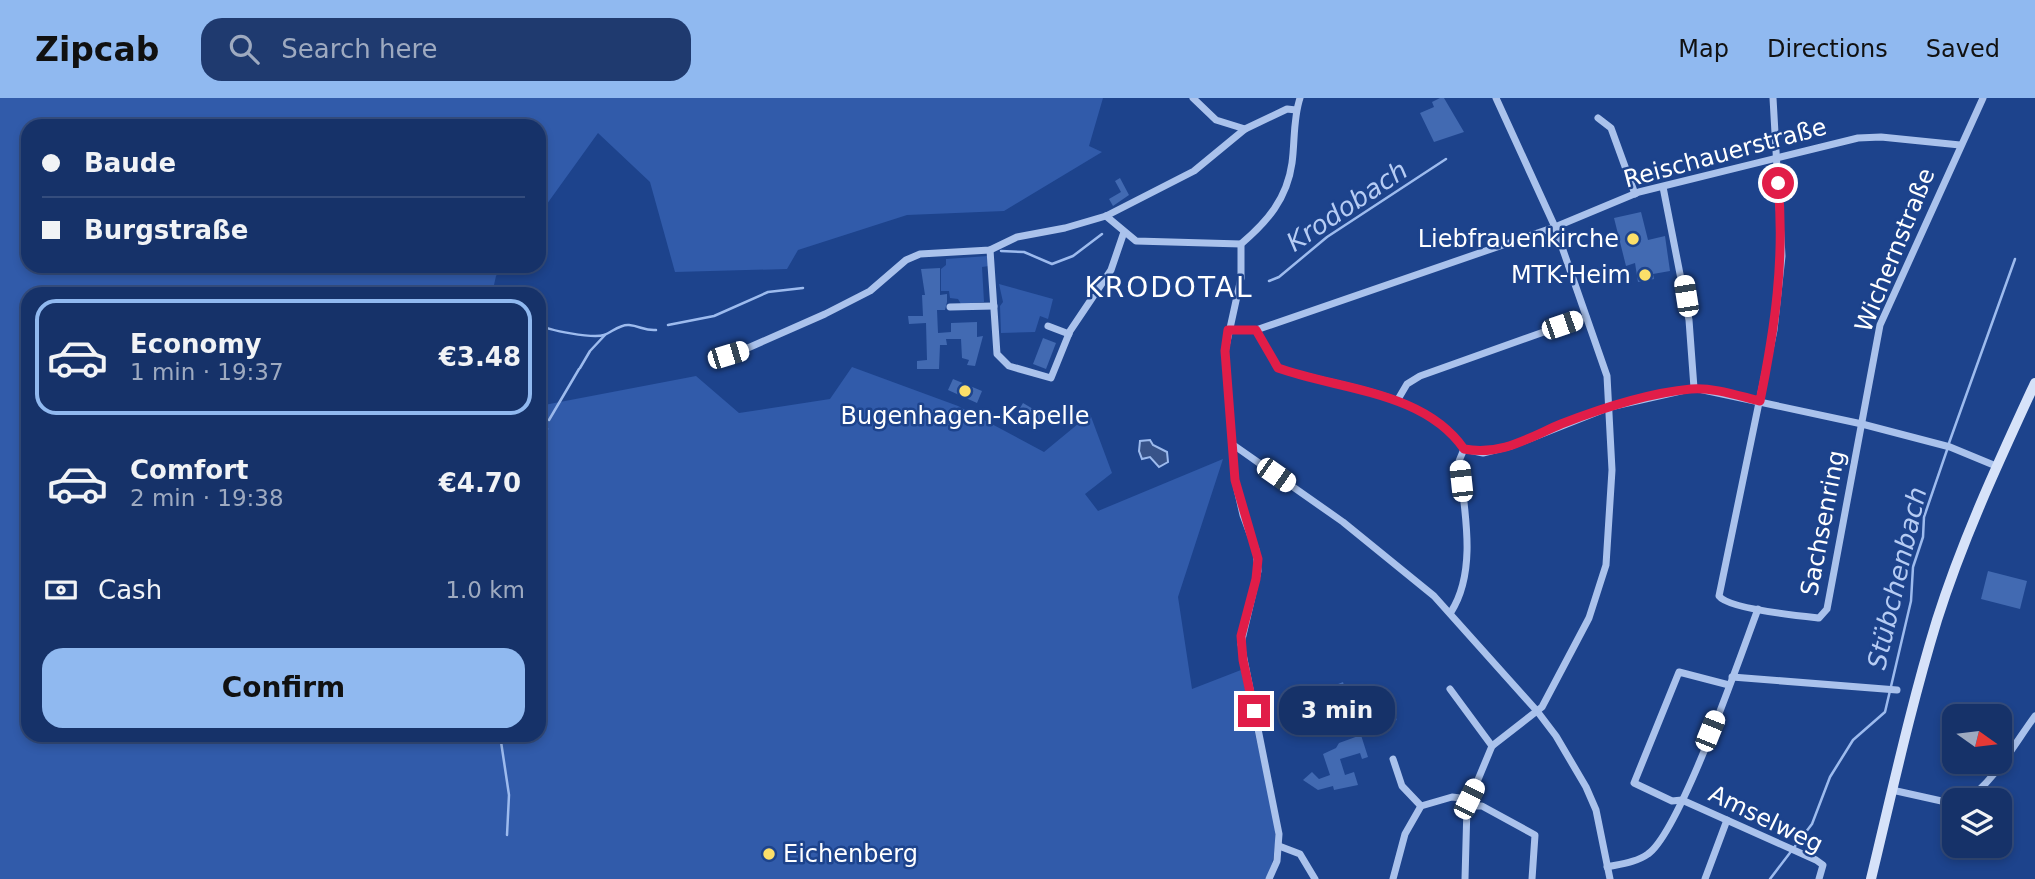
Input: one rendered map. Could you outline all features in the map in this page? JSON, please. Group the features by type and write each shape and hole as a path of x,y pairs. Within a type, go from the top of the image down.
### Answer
{"main road":[{"path":"1871,879 1938,618 1996,466 2035,383"}],"street":[{"path":"1193,98 1216,120 1245,129"},
{"path":"1106,216 1136,241 1241,244 1268,221 1286,187 1292,165 1296,110 1300,98"},
{"path":"1465,879 1468,803 1492,746 1537,711 1567,664 1602,583 1611,506 1610,407 1606,376 1555,227 1496,98"},
{"path":"1760,401 1774,330 1782,256 1773,98"},
{"name":"Wichernstraße","path":"1862,424 1880,325 1983,98"},
{"path":"714,359 741,351 825,314 870,290 906,260 920,254 990,250 1025,235 1065,228 1106,216 1194,171 1245,129 1287,110 1296,110"},
{"path":"1598,118 1611,128 1635,194"},
{"name":"Reischauerstraße","path":"1228,330 1256,330 1555,227 1635,194 1857,138 1881,136 1960,145"},
{"path":"1663,187 1689,320 1694,388"},
{"path":"990,250 997,355 1002,362 1051,378 1069,334 1111,270 1124,232"},
{"path":"1241,244 1241,278 1225,351 1235,480 1242,515 1258,559 1256,579 1241,636 1243,660 1271,786 1279,846 1277,860 1269,879"},
{"path":"950,307 994,306"},
{"path":"1397,401 1407,384 1420,376 1586,317"},
{"path":"1048,326 1069,334"},
{"path":"1256,330 1278,368 1397,401 1426,414 1452,432 1464,449 1483,453 1511,446 1610,407 1694,388 1862,424 1948,446 1996,466"},
{"name":"Sachsenring","path":"1760,401 1719,592 1721,600 1758,609 1816,618 1825,613 1862,424"},
{"path":"1232,444 1343,522 1451,612 1556,736 1586,787 1596,810 1610,879"},
{"path":"1451,612 1462,585 1466,556 1459,461 1464,449"},
{"path":"1607,867 1647,855 1664,838 1682,800 1758,609"},
{"name":"Amselweg","path":"1730,681 1685,671 1677,675 1634,783 1672,801 1682,800 1823,864 1819,879"},
{"path":"1730,681 1892,689"},
{"path":"1450,690 1492,746"},
{"path":"1981,788 2035,716"},
{"path":"1393,759 1402,786 1421,806"},
{"path":"1892,790 1942,801"},
{"path":"1393,879 1405,834 1421,806 1452,797 1482,806 1535,835 1532,879"},
{"path":"1705,879 1727,820"},
{"path":"1279,846 1300,854 1315,879"}],"shaded area":[{"path":"0,98 1103,98 1089,146 1102,152 1004,211 907,215 798,250 787,269 675,272 650,182 598,133 546,205 546,119 21,119 21,273 498,273 494,287 21,287 21,742 546,742 546,405 696,376 739,413 830,399 852,367 958,406 1044,452 1090,414 1112,473 1085,494 1098,511 1223,459 1178,597 1192,689 1241,670 1276,828 1273,861 1265,879 0,879"},
{"path":"988,256 989,266 982,267 984,302 961,304 958,299 950,298 949,291 941,291 941,269 946,265 946,259"},
{"path":"999,284 1053,299 1048,319 1040,316 1035,332 1001,333 1000,306 1003,302"},
{"path":"1150,440 1153,445 1167,452 1168,462 1159,467 1150,457 1142,459 1139,451 1140,441"},
{"path":"1386,692 1397,720 1374,728 1366,708"}],"building":[{"path":"1444,98 1464,132 1434,142 1420,113 1434,107 1432,102"},
{"path":"1120,178 1129,195 1113,206 1109,199 1121,192 1115,181"},
{"name":"Liebfrauenkirche","path":"1641,212 1648,240 1665,236 1670,271 1653,274 1654,279 1638,282 1635,263 1626,266 1614,218"},
{"path":"940,268 940,295 947,294 947,302 945,310 937,310 938,333 951,332 951,323 977,322 977,337 983,336 975,366 967,365 969,360 962,358 961,339 946,339 947,345 940,345 939,369 917,369 917,361 927,360 926,323 909,324 908,316 923,316 922,295 925,295 921,269"},
{"path":"1043,338 1056,343 1046,369 1033,364"},
{"name":"Bugenhagen-Kapelle","path":"953,379 982,391 977,403 948,390"},
{"path":"1023,403 1045,416 1039,426 1017,413"},
{"path":"1988,571 2027,581 2020,609 1981,599"},
{"path":"1343,682 1353,716 1346,719 1343,729 1326,689"},
{"path":"1361,735 1368,757 1362,759 1360,753 1340,759 1345,775 1354,772 1358,785 1334,790 1333,786 1318,790 1303,780 1312,772 1319,779 1330,775 1323,754 1336,748 1339,743"}],"waterway":[{"name":"Krodobach","path":"1269,281 1279,277 1327,237 1446,159"},
{"name":"Krodobach","path":"1001,251 1024,252 1052,264 1073,256 1102,234"},
{"name":"Stübchenbach","path":"1949,443 2015,259"},
{"name":"Krodobach","path":"668,325 714,316 768,292 803,288"},
{"name":"Krodobach","path":"546,327 590,336 604,335 626,325 656,330"},
{"path":"580,368 590,351 605,335"},
{"path":"549,420 579,369"},
{"name":"Stübchenbach","path":"1770,879 1812,824 1830,777 1853,740 1885,712 1911,601 1913,567 1923,537 1924,517 1947,450"},
{"path":"501,742 509,795 507,835"}],"place":[{"name":"Liebfrauenkirche","path":"1633,239"},
{"name":"MTK-Heim","path":"1645,275"},
{"name":"Bugenhagen-Kapelle","path":"965,391"},
{"name":"Eichenberg","path":"769,854"}],"district":[{"name":"KRODOTAL","path":"1169,287"}],"route":[{"path":"1254,711 1243,660 1241,636 1258,571 1258,559 1242,515 1235,480 1225,351 1228,330 1256,330 1268,355 1278,368 1397,401 1426,414 1452,432 1464,449 1483,453 1511,446 1610,407 1661,393 1694,388 1760,401 1774,330 1782,256 1778,183"}]}
